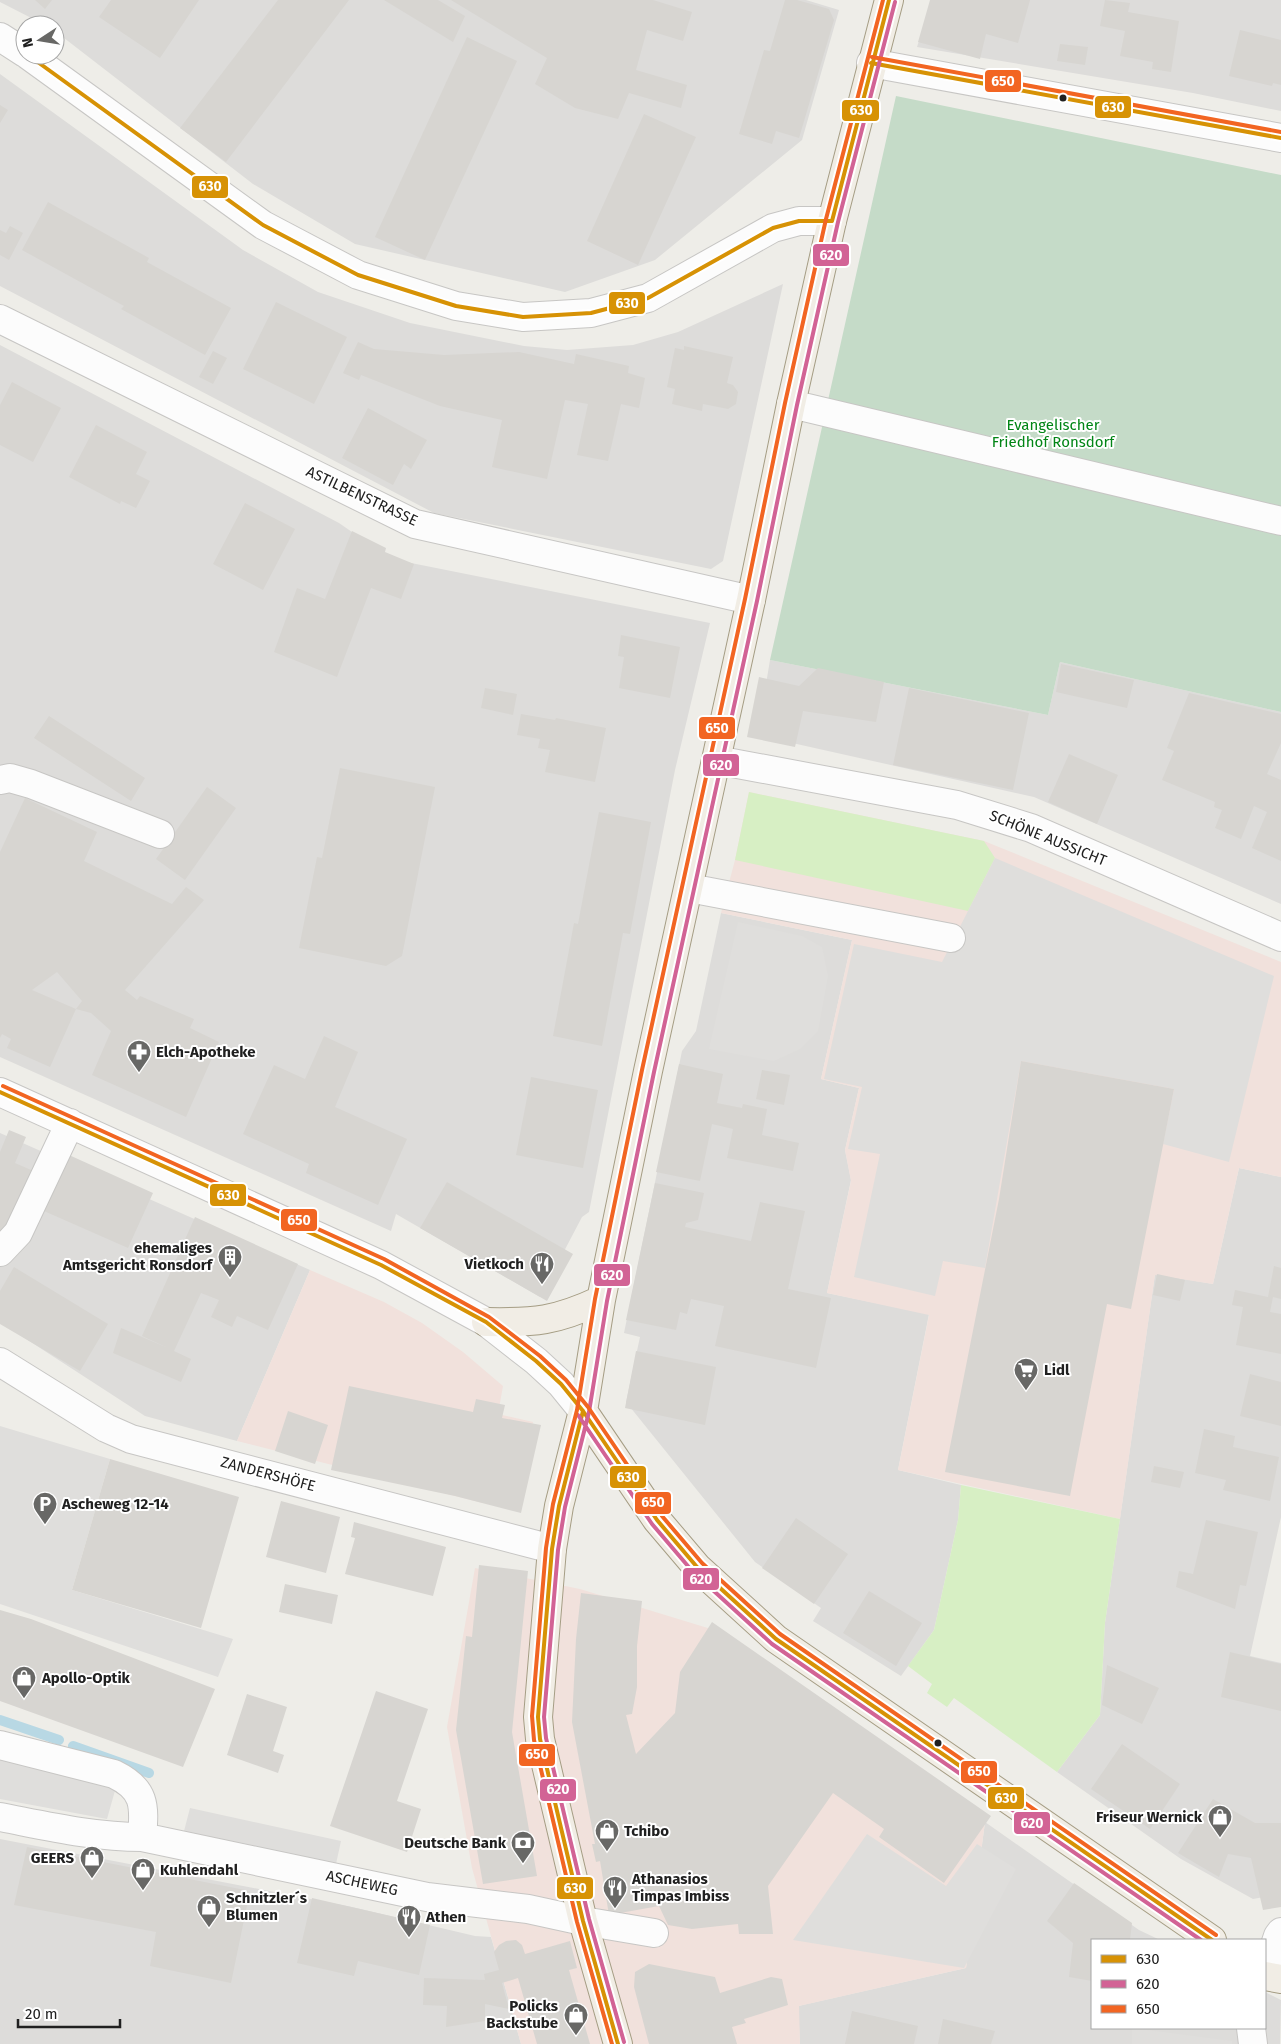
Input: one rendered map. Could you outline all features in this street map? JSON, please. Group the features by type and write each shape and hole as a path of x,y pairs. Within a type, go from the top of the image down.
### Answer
{"main road":[{"path":"618,2044 583,1921 540,1739 538,1717 552,1549 559,1506 583,1411 601,1300 648,1071 751,600 791,404 832,222 871,63 889,0"},
{"path":"486,1322 527,1323 552,1319 601,1300"},
{"path":"583,1411 657,1520 697,1567 776,1639 1211,1939"},
{"path":"1266,1976 1281,1979"}],"street":[{"path":"0,37 15,47"},
{"path":"871,63 1281,138"},
{"path":"41,65 263,225 358,275 456,306 524,317 591,313 648,298 773,228 799,220 832,222"},
{"name":"ASTILBENSTRASSE","path":"0,319 415,524 751,600"},
{"path":"791,404 1281,521"},
{"name":"SCHÖNE AUSSICHT","path":"716,760 957,805 997,816 1031,828 1281,936"},
{"path":"0,780 10,778 31,784 160,834"},
{"path":"689,888 952,938"},
{"path":"0,1092 381,1265 486,1322 536,1361 561,1384 583,1411"},
{"path":"0,1252 18,1233 70,1123"},
{"name":"ZANDERSHÖFE","path":"0,1362 106,1428 132,1439 265,1472 552,1549"},
{"path":"0,1745 114,1774 130,1782 140,1796 144,1813 142,1837"},
{"name":"ASCHEWEG","path":"0,1817 110,1836 142,1837 427,1897 528,1909 583,1921 654,1932"},
{"path":"1266,1973 1281,1932"},
{"path":"1251,2029 1252,2044"}],"shaded area":[{"path":"0,0 806,0 839,10 802,140 655,260 565,292 355,244 253,184 65,39 65,15 25,15 0,2"},
{"path":"932,0 1281,0 1281,111 1193,93 917,47"},
{"path":"0,74 243,250 318,292 410,323 524,346 567,350 633,345 678,332 783,284 723,561 711,569 434,513 0,286"},
{"path":"0,345 339,523 391,559 710,623 675,770 589,1212 582,1217 540,1297 396,1214 391,1231 0,1057"},
{"path":"770,660 1048,715 1060,662 1281,712 1281,904 1034,797 761,736"},
{"path":"749,792 984,841 1281,962 1281,1177 1239,1168 1213,1284 1155,1275 1120,1519 898,1470 929,1315 827,1293 851,1181 845,1150 859,1088 821,1079 852,940 721,913 735,860"},
{"path":"995,858 1274,976 1229,1162 1163,1144 1174,1089 1021,1061 985,1268 943,1261 935,1296 854,1277 880,1154 848,1149 862,1087 824,1079 854,944 942,962"},
{"path":"721,913 852,940 821,1079 859,1088 845,1150 851,1180 827,1293 929,1314 898,1470 961,1485 958,1520 934,1630 901,1676 813,1621 821,1608 755,1562 626,1402 640,1337 624,1333 682,1051 696,1031"},
{"path":"738,922 802,936 822,947 828,976 818,1031 800,1049 774,1061 709,1049"},
{"path":"0,1133 310,1270 237,1441 145,1416 0,1322"},
{"path":"1239,1168 1281,1177 1281,1517 1250,1656 1281,1663 1281,1894 1253,1899 1181,1859 1057,1772 1100,1715 1105,1623 1155,1274 1213,1284"},
{"path":"310,1270 384,1302 422,1323 463,1352 503,1386 498,1414 533,1422 515,1509 479,1502 237,1441"},
{"name":"Ascheweg 12-14","path":"0,1426 110,1459 72,1590 233,1639 218,1677 0,1604"},
{"path":"475,1568 580,1589 711,1629 985,1822 966,1968 799,2006 800,2044 521,2044 472,1868 447,1727"},
{"path":"0,1756 116,1787 107,1819 0,1799"},
{"path":"190,1808 341,1841 336,1864 183,1835"},
{"path":"985,1822 1139,1930 1158,1939 1091,1939 1091,2029 1266,2029 1266,1992 1281,2000 1280,2044 800,2044 798,2006 966,1968"},
{"path":"867,1834 946,1886 977,1844 1016,1869 964,1968 793,1940"},
{"path":"0,1839 352,1907 475,1936 491,1937 521,2044 0,2044"},
{"path":"1132,2029 1232,2041 1232,2044 1132,2044"}],"green space":[{"name":"Evangelischer Friedhof Ronsdorf","path":"896,96 1281,175 1281,712 1060,662 1048,715 770,660"},
{"path":"749,792 984,841 995,858 968,911 735,860"},
{"path":"961,1485 1120,1519 1105,1623 1100,1715 1057,1772 954,1698 947,1707 927,1693 932,1684 908,1666 934,1630 958,1520"}],"building":[{"path":"35,0 52,0 45,9"},
{"path":"111,0 199,0 160,58 99,17"},
{"path":"278,0 349,0 226,162 180,128"},
{"path":"384,0 438,0 465,16 453,42"},
{"path":"451,0 653,0 692,12 683,41 647,30 636,70 687,85 681,108 629,93 618,119 575,108 535,84 547,58"},
{"path":"785,0 797,0 829,9 834,20 799,138 776,131 772,144 739,134 764,50 770,51"},
{"path":"930,0 1030,0 1018,43 986,34 980,59 918,42"},
{"path":"1105,0 1130,3 1128,12 1179,21 1171,72 1152,69 1153,62 1120,56 1125,31 1100,26"},
{"path":"1240,30 1281,40 1281,85 1273,83 1272,86 1229,76"},
{"path":"467,37 517,61 425,260 375,237"},
{"path":"1060,44 1088,47 1085,65 1057,61"},
{"path":"0,105 8,110 0,123"},
{"path":"644,114 696,137 638,265 587,241"},
{"path":"48,202 149,258 147,262 231,308 205,355 121,309 124,306 22,250"},
{"path":"10,226 23,233 9,260 0,255 0,230 6,233"},
{"path":"276,302 347,337 314,404 243,369"},
{"path":"358,342 374,349 444,355 519,352 574,364 576,354 629,366 628,373 645,378 639,408 621,404 608,461 577,455 588,404 565,400 547,479 492,467 502,420 440,406 361,375 359,380 343,373"},
{"path":"684,346 733,357 727,383 733,385 738,392 736,404 728,409 703,404 702,411 672,404 675,389 667,387 675,348 684,350"},
{"path":"213,351 227,358 213,384 199,377"},
{"path":"12,382 61,408 33,462 0,445 0,405"},
{"path":"368,408 427,440 411,469 404,464 393,485 342,458"},
{"path":"96,425 147,452 136,474 150,481 136,508 121,501 120,504 69,477"},
{"path":"245,503 295,529 263,590 213,564"},
{"path":"352,531 386,548 385,552 414,564 401,599 371,588 337,677 274,652 297,588 325,599"},
{"path":"621,635 680,647 670,698 619,688 624,657 618,656"},
{"path":"1061,664 1134,680 1127,708 1056,692"},
{"path":"818,668 884,682 876,722 803,711 795,747 747,737 759,677 799,686"},
{"path":"485,688 517,694 513,715 481,708"},
{"path":"909,688 1029,713 1013,790 893,765"},
{"path":"1189,693 1281,714 1281,743 1267,774 1281,780 1281,861 1252,848 1267,812 1254,806 1241,839 1215,828 1222,810 1214,807 1215,802 1162,780 1174,751 1167,748"},
{"path":"521,714 555,720 556,718 606,728 595,782 545,772 550,750 538,748 540,739 517,735"},
{"path":"49,716 145,778 131,801 34,738"},
{"path":"1069,754 1118,775 1097,824 1048,802"},
{"path":"340,768 435,787 402,956 386,966 299,948 317,857 322,858"},
{"path":"207,787 236,808 185,880 156,859"},
{"path":"25,798 97,832 84,861 172,904 186,887 204,900 125,990 137,1000 140,996 194,1019 190,1028 219,1042 186,1117 92,1075 111,1031 91,1013 76,1009 50,1067 7,1048 11,1039 2,1034 0,1038 0,852","holes":["57,972 82,1001 76,1009 32,990"]},
{"path":"599,812 651,822 630,934 623,933 602,1046 553,1036 574,923 578,924"},
{"path":"324,1036 358,1052 335,1107 407,1139 378,1205 306,1173 309,1164 243,1134 274,1065 305,1079"},
{"name":"Lidl","path":"1021,1061 1174,1089 1131,1309 1107,1304 1070,1496 945,1472 999,1199"},
{"path":"679,1064 723,1074 717,1103 742,1108 743,1104 767,1109 762,1135 799,1143 793,1171 727,1158 733,1129 712,1124 700,1181 656,1172"},
{"path":"762,1070 790,1075 784,1105 756,1099"},
{"path":"531,1077 598,1090 583,1168 516,1155"},
{"path":"9,1130 26,1137 15,1163 38,1173 0,1247 0,1152"},
{"path":"69,1155 153,1193 128,1248 44,1211"},
{"path":"447,1182 573,1254 547,1301 420,1228"},
{"path":"655,1183 704,1193 698,1220 686,1223 685,1227 751,1241 760,1202 805,1211 788,1289 831,1298 816,1368 715,1346 724,1306 691,1299 687,1314 680,1312 676,1330 626,1320"},
{"name":"ehemaliges Amtsgericht Ronsdorf","path":"195,1217 298,1264 268,1330 237,1316 232,1327 211,1317 219,1300 201,1293 174,1351 191,1359 181,1382 113,1353 121,1328 168,1348 142,1336"},
{"path":"1274,1266 1281,1268 1281,1299 1273,1297 1270,1312 1281,1314 1281,1354 1236,1345 1243,1307 1232,1305 1235,1290 1268,1297"},
{"path":"14,1267 108,1324 80,1371 0,1324 0,1291"},
{"path":"1157,1274 1185,1280 1180,1301 1153,1295"},
{"path":"636,1351 716,1367 705,1425 625,1408"},
{"path":"1250,1374 1281,1382 1281,1426 1240,1416"},
{"path":"349,1386 473,1412 476,1399 505,1405 502,1418 541,1425 521,1513 455,1496 331,1470"},
{"path":"288,1411 328,1425 315,1464 275,1451"},
{"path":"1204,1429 1235,1436 1233,1447 1279,1457 1270,1501 1223,1490 1226,1480 1195,1473"},
{"path":"110,1459 239,1497 201,1628 72,1590"},
{"path":"1154,1466 1184,1472 1180,1488 1151,1482"},
{"path":"281,1501 340,1517 326,1573 266,1557"},
{"path":"796,1518 848,1554 814,1604 762,1568"},
{"path":"1206,1520 1258,1532 1246,1586 1240,1585 1235,1609 1176,1587 1179,1571 1193,1574"},
{"path":"354,1522 446,1547 433,1596 345,1574 355,1538 351,1537"},
{"path":"479,1565 528,1571 512,1732 537,1876 483,1884 456,1730 466,1636 472,1637"},
{"path":"285,1584 338,1595 332,1624 279,1612"},
{"path":"869,1591 922,1623 896,1666 843,1633"},
{"path":"581,1593 642,1601 637,1646 637,1687 632,1714 626,1715 636,1754 675,1713 680,1672 712,1622 991,1816 944,1883 879,1837 884,1829 833,1793 768,1886 773,1934 739,1934 738,1924 692,1929 668,1925 659,1906 609,1915 600,1861 596,1862 592,1844 595,1844 572,1722 576,1639"},
{"path":"0,1610 31,1619 215,1689 183,1767 0,1701"},
{"path":"1230,1652 1281,1664 1281,1711 1221,1697"},
{"path":"1107,1665 1159,1688 1142,1724 1102,1705"},
{"path":"376,1691 428,1709 397,1801 421,1809 407,1852 330,1826"},
{"path":"247,1694 287,1707 273,1751 284,1755 278,1773 227,1755"},
{"path":"1122,1744 1180,1784 1150,1829 1091,1789"},
{"name":"Friseur Wernick","path":"1213,1799 1255,1823 1281,1823 1281,1907 1263,1910 1251,1858 1228,1854 1219,1877 1178,1853"},
{"path":"27,1847 250,1891 231,1983 150,1966 156,1932 14,1905"},
{"path":"1074,1883 1132,1923 1130,1939 1091,1939 1091,1981 1069,1977 1073,1943 1047,1921"},
{"path":"312,1898 430,1925 419,1975 358,1961 354,1976 297,1963"},
{"path":"516,1940 522,1945 525,1954 570,1941 577,1968 569,1970 590,2044 537,2044 518,1978 502,1983 509,2009 485,2004 485,2021 446,2027 447,2006 423,2005 424,1978 485,1980 484,1974 499,1970 494,1952 499,1945 506,1941"},
{"path":"649,1964 715,1977 720,1993 771,1977 782,1979 788,2005 744,2019 746,2023 732,2027 737,2044 649,2044 634,1987 635,1972"},
{"path":"852,2011 918,2026 914,2044 845,2044"},
{"path":"943,2019 995,2031 991,2044 938,2044"}],"waterway":[{"path":"0,1720 59,1740"},
{"path":"73,1746 149,1773"}],"transit line":[{"name":"650","path":"612,2044 577,1922 534,1740 532,1716 546,1548 553,1504 577,1410 595,1299 642,1070 745,599 785,403 826,219 883,0"},
{"name":"630","path":"832,221 889,0"},
{"name":"620","path":"624,2042 589,1919 546,1738 544,1717 558,1550 565,1507 589,1412 607,1301 654,1072 757,601 797,405 838,222 895,2"},
{"name":"650","path":"872,57 1281,132"},
{"name":"630","path":"871,63 1281,138"},
{"name":"630","path":"42,65 263,225 358,275 456,306 523,317 591,313 648,298 773,228 799,221 832,221"},
{"name":"650","path":"3,1086 384,1259 489,1317 540,1356 566,1380 588,1407 662,1516 702,1563 780,1634 1216,1935"},
{"name":"630","path":"0,1092 381,1265 486,1322 536,1361 561,1384 583,1411 657,1520 697,1567 776,1639 1211,1939"},
{"name":"630","path":"583,1411 559,1506 552,1549 538,1717 540,1739 583,1921 618,2044"},
{"name":"620","path":"578,1415 652,1524 693,1572 772,1644 1200,1939"}],"place":[{"name":"Elch-Apotheke","path":"139,1073"},
{"name":"ehemaliges Amtsgericht Ronsdorf","path":"230,1278"},
{"name":"Vietkoch","path":"542,1285"},
{"name":"Lidl","path":"1026,1391"},
{"name":"Ascheweg 12-14","path":"45,1525"},
{"name":"Apollo-Optik","path":"24,1699"},
{"name":"Friseur Wernick","path":"1220,1838"},
{"name":"Tchibo","path":"607,1852"},
{"name":"Deutsche Bank","path":"523,1864"},
{"name":"GEERS","path":"92,1879"},
{"name":"Kuhlendahl","path":"143,1891"},
{"name":"Athanasios Timpas Imbiss","path":"615,1909"},
{"name":"Schnitzler´s Blumen","path":"209,1928"},
{"name":"Athen","path":"409,1938"},
{"name":"Policks Backstube","path":"576,2036"}]}
